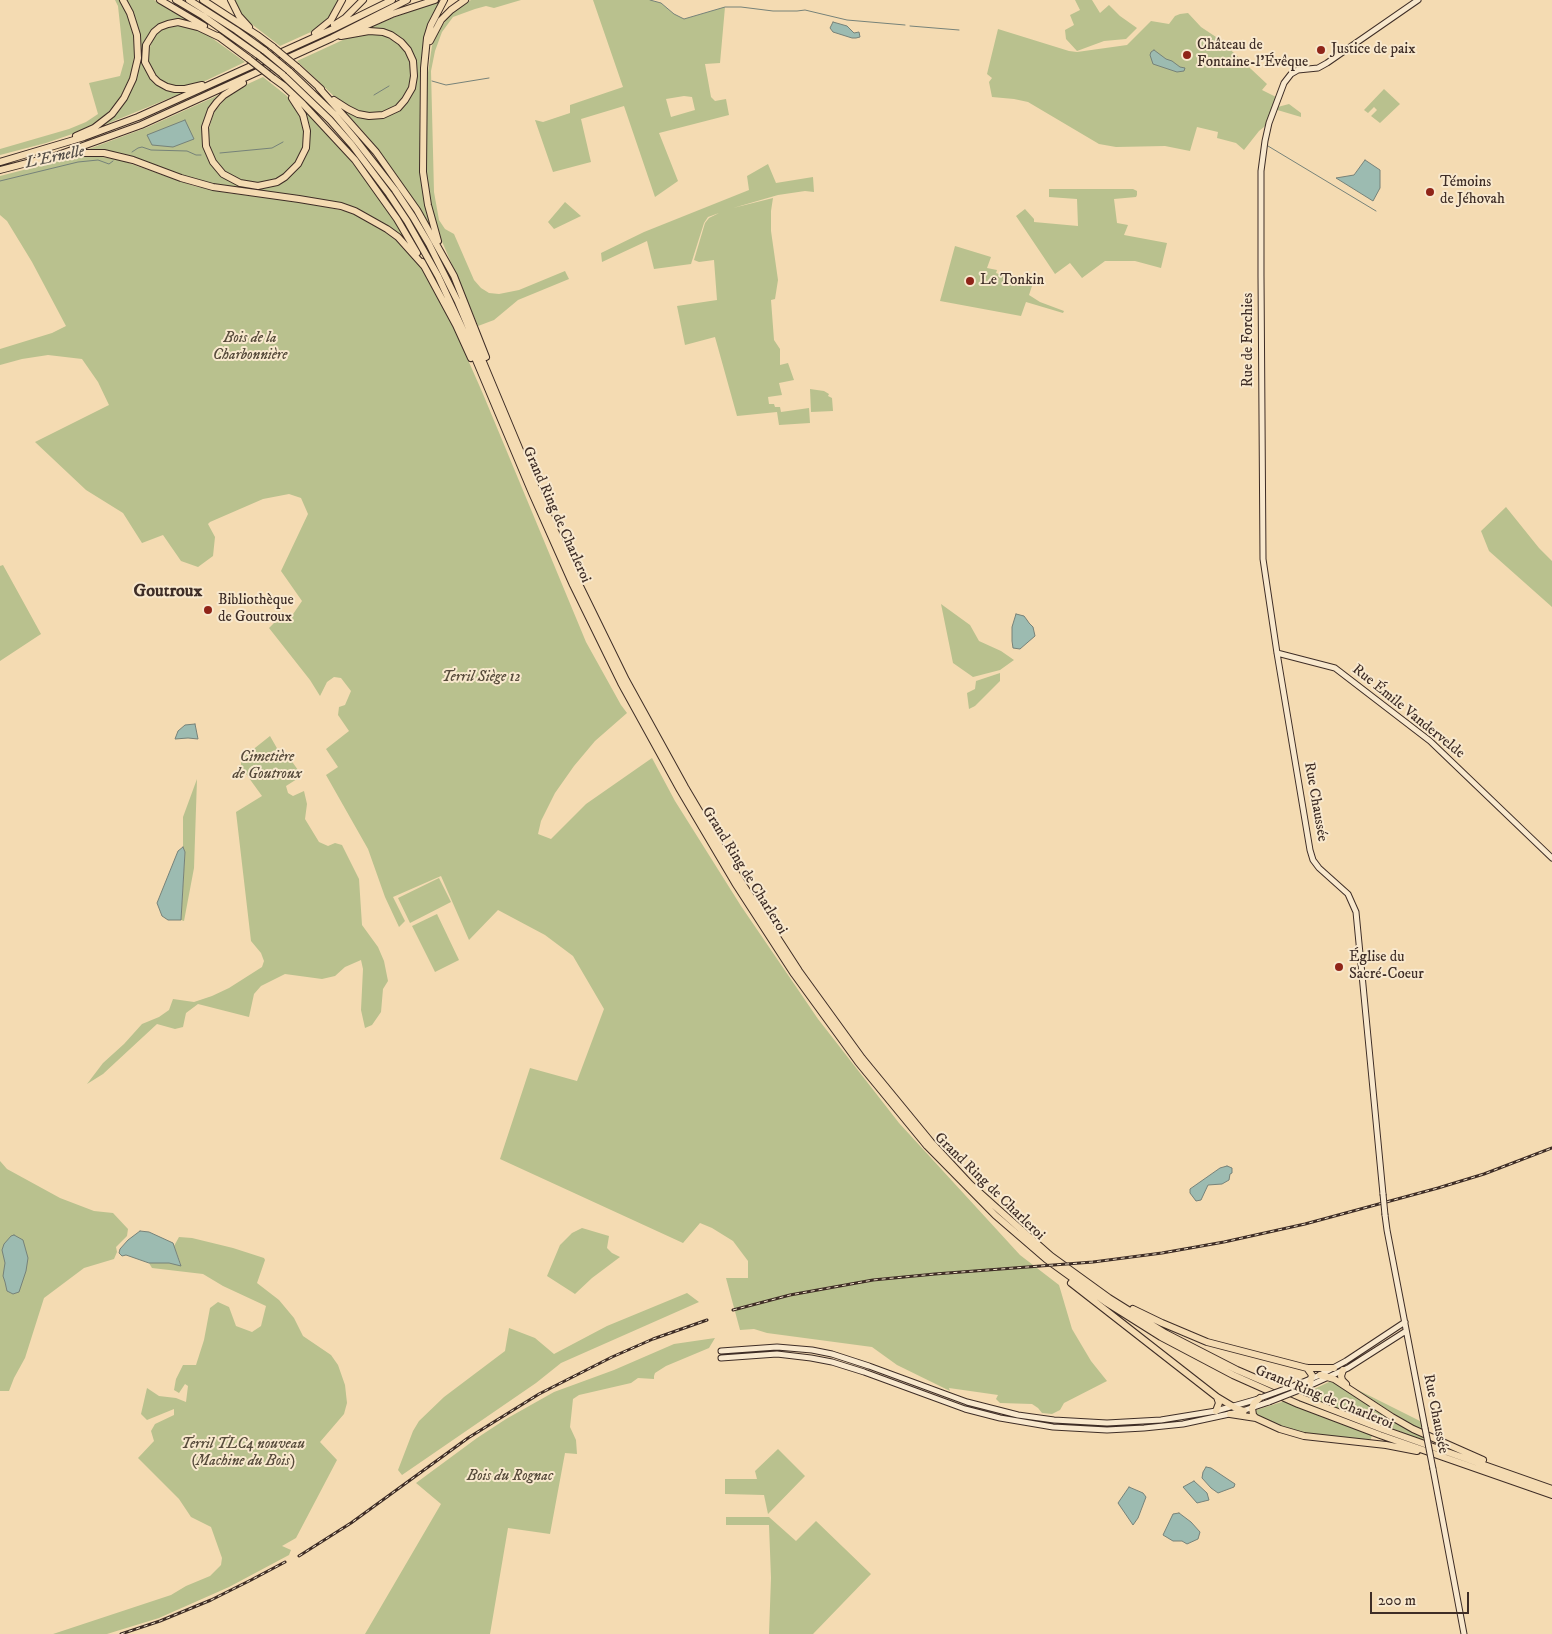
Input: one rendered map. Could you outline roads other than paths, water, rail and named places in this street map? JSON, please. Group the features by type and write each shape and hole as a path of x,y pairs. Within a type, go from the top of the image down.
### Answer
{"highway":[{"path":"60,145 72,137 94,128 108,117 124,98 133,79 138,58 137,35 130,13 123,0"},
{"path":"160,0 211,29 288,90 323,123 355,160 397,219 424,266 456,325 488,395 493,401"},
{"name":"Grand Ring de Charleroi","path":"176,0 218,26 282,74 330,120 352,145 403,214 452,305 551,538 621,683 680,790 760,921 841,1040 908,1125 974,1195 1014,1233 1046,1260 1138,1323 1208,1363 1306,1407 1552,1495"},
{"name":"Grand Ring de Charleroi","path":"189,0 236,30 265,52 289,71 335,115 395,190 413,217 458,302 556,534 626,680 712,834 846,1037 913,1121 950,1162 1018,1228 1051,1256 1109,1298 1188,1346 1262,1381 1339,1413 1552,1489"},
{"path":"203,0 257,35 297,67 319,88 387,167 417,210 444,256"},
{"path":"231,0 239,16 257,35"},
{"path":"307,41 331,20 342,0"},
{"path":"0,162 60,145 138,117 220,81 323,33 344,18 363,0"},
{"path":"323,33 333,30 392,0"},
{"path":"0,170 58,155 141,124 332,38 407,0"},
{"path":"425,54 432,36 442,20 465,0"},
{"path":"344,35 392,14 440,1"},
{"path":"440,1 431,24 425,54 423,172 430,213 444,256 476,330 502,398 503,408"},
{"path":"220,81 185,89 167,87 153,77 145,62 145,54 146,45 154,32 168,24 187,23 221,38"},
{"path":"319,88 348,109 358,114 370,116 383,115 394,110 402,104 410,92 414,76 414,66 408,50 398,40 386,33 374,31 364,31 332,38"},
{"path":"254,74 217,102 205,128 206,146 213,162 223,174 240,183 258,186 277,182 293,170 306,148 307,131 303,115 296,102 275,80"},
{"path":"58,155 104,153 133,160 213,187 298,198 341,206 356,211 387,228 398,237 424,266"},
{"path":"1046,1260 1055,1270 1099,1306 1217,1397 1233,1407 1244,1410"},
{"path":"1109,1298 1117,1299 1162,1324 1207,1342 1307,1368 1334,1368"},
{"path":"1306,1388 1312,1378 1312,1373 1307,1368"},
{"path":"1343,1370 1341,1374 1342,1380 1354,1392"},
{"path":"1320,1375 1330,1377 1413,1429 1466,1454 1504,1469 1510,1474"},
{"path":"1216,1411 1219,1403 1217,1397"},
{"path":"1256,1418 1251,1412 1252,1408 1254,1403 1262,1398"},
{"path":"1230,1414 1256,1418 1280,1429 1304,1436 1335,1441 1386,1445 1434,1453"}],"main road":[{"name":"Rue de Forchies","path":"1269,608 1263,559 1262,527 1261,171 1270,118 1288,76 1298,70 1324,65 1418,0"},
{"name":"Rue Chaussée","path":"1269,608 1313,860 1319,868 1348,894 1356,912 1387,1230 1464,1634"},
{"name":"Rue Émile Vandervelde","path":"1277,653 1335,668 1430,741 1552,858"},
{"path":"721,1351 777,1347 812,1350 832,1354 868,1366 967,1402 1018,1415 1089,1423 1144,1421 1216,1411 1262,1398 1334,1368 1405,1322"},
{"path":"721,1358 776,1354 811,1358 864,1372 965,1409 1000,1418 1053,1426 1107,1430 1183,1424 1252,1408 1330,1377 1406,1331"}],"water":[{"path":"833,22 847,26 854,33 859,32 860,37 852,38 833,32 830,28"},
{"path":"1154,50 1166,59 1185,68 1184,71 1177,72 1153,64 1150,55"},
{"path":"185,120 194,139 173,147 152,145 147,135"},
{"path":"1365,160 1380,170 1380,188 1373,201 1336,178 1354,175"},
{"path":"1016,614 1024,616 1033,627 1035,636 1020,649 1013,648 1012,641 1012,627"},
{"path":"195,724 198,739 175,739 178,731 185,725"},
{"path":"183,847 185,852 181,920 168,920 162,916 157,903 178,851"},
{"path":"1227,1166 1232,1168 1229,1180 1222,1184 1208,1185 1201,1200 1196,1201 1190,1193 1190,1189 1220,1168"},
{"path":"140,1231 149,1232 173,1243 181,1266 169,1263 149,1263 126,1255 122,1256 119,1253 120,1249"},
{"path":"14,1235 23,1240 28,1258 19,1292 13,1294 7,1291 3,1276 5,1263 2,1250 4,1244"},
{"path":"1206,1467 1211,1468 1235,1484 1234,1487 1218,1493 1211,1488 1202,1478"},
{"path":"1194,1481 1207,1493 1209,1500 1197,1503 1183,1487"},
{"path":"1129,1487 1143,1493 1146,1497 1138,1518 1133,1525 1118,1503"},
{"path":"1179,1513 1200,1532 1198,1539 1187,1544 1182,1541 1173,1541 1163,1535 1173,1514"}],"waterway":[{"path":"650,0 661,3 674,14 684,19 725,7 741,7 773,11 805,10 847,20 905,25"},
{"path":"910,26 959,30"},
{"name":"L'Ernelle","path":"432,81 446,85 489,78"},
{"name":"L'Ernelle","path":"374,95 389,86"},
{"name":"L'Ernelle","path":"220,153 272,148 283,142"},
{"path":"1268,146 1376,211"},
{"name":"L'Ernelle","path":"132,152 142,147 151,150 187,151 201,155"},
{"name":"L'Ernelle","path":"0,181 78,162 98,160 109,164 113,161"}],"railway":[{"path":"733,1310 790,1295 873,1280 1093,1262 1162,1253 1224,1242 1305,1224 1438,1188 1484,1174 1552,1148"},
{"path":"299,1556 351,1523 468,1438 539,1394 612,1357 653,1339 707,1320"},
{"path":"121,1634 160,1621 211,1600 285,1562"}],"place":[{"name":"Justice de paix","path":"1321,50"},
{"name":"Château de Fontaine-l'Évêque","path":"1187,55"},
{"name":"Témoins de Jéhovah","path":"1430,192"},
{"name":"Le Tonkin","path":"970,281"},
{"name":"Bibliothèque de Goutroux","path":"208,610"},
{"name":"Église du Sacré-Coeur","path":"1339,967"}],"district":[{"name":"Goutroux","path":"168,592"}],"park label":[{"name":"Bois de la Charbonnière","path":"250,348"},
{"name":"Terril Siège 12","path":"481,678"},
{"name":"Cimetière de Goutroux","path":"267,766"},
{"name":"Terril TLC4 nouveau (Machine du Bois)","path":"243,1454"},
{"name":"Bois du Rognac","path":"510,1477"}]}
